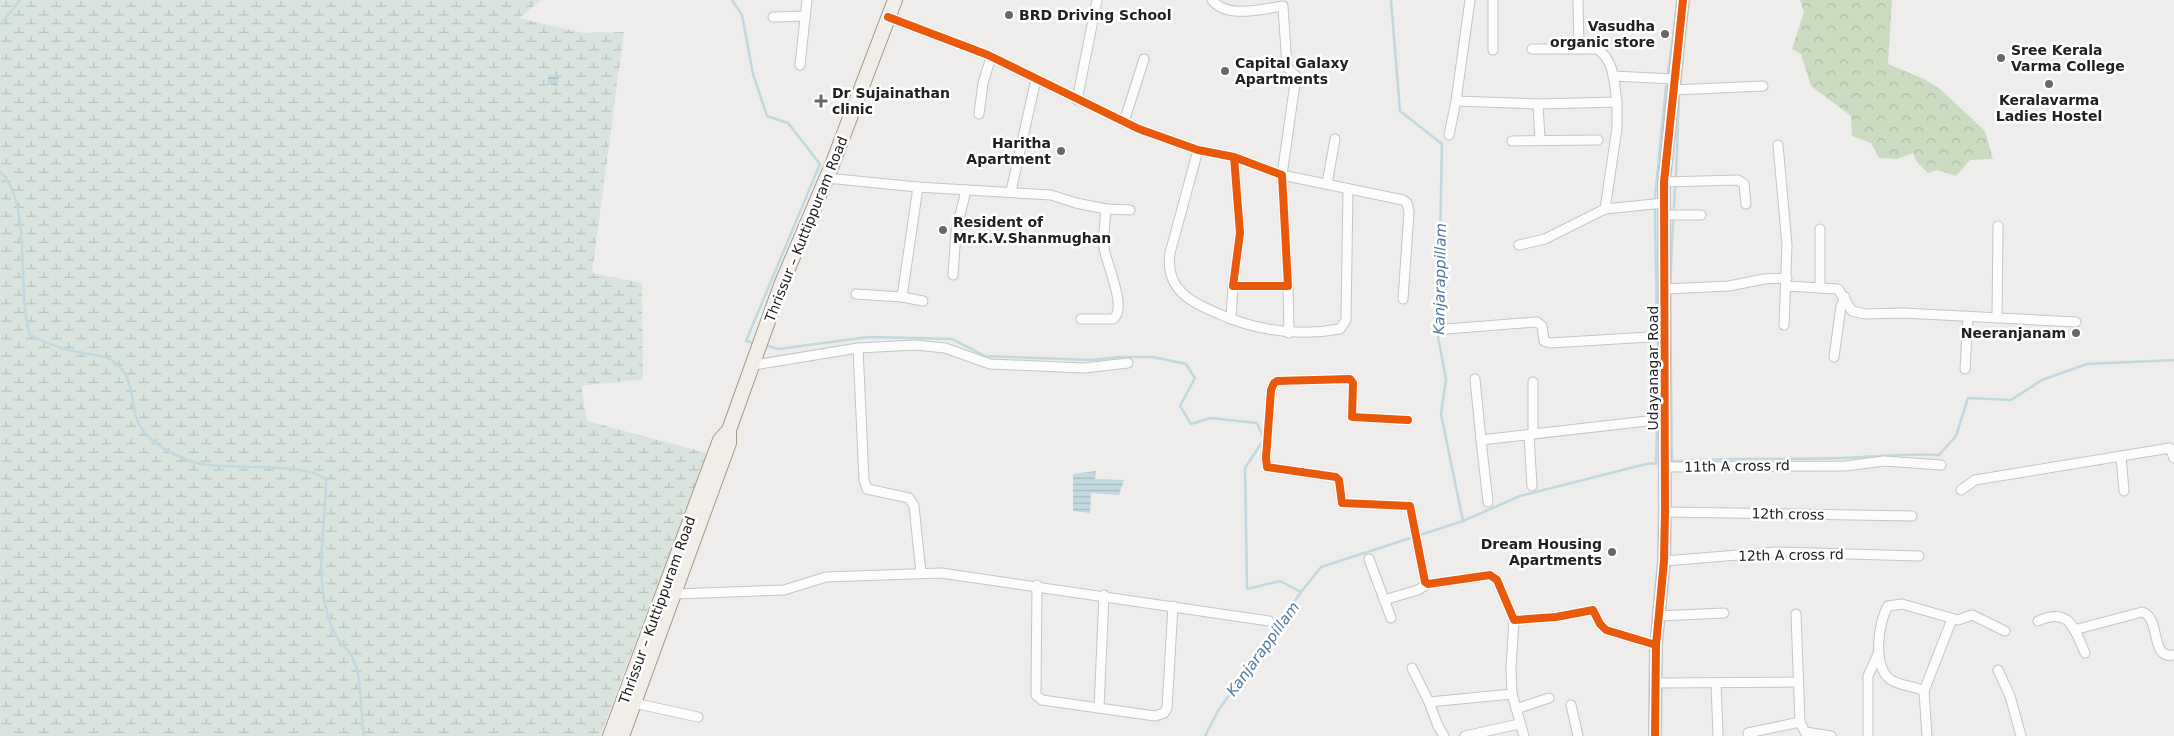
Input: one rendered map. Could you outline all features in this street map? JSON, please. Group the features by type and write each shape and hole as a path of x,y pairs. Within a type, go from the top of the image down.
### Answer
{"main road":[{"name":"Thrissur – Kuttippuram Road","path":"622,736 729,443 729,430 785,276 827,178 895,0"},
{"name":"Thrissur – Kuttippuram Road","path":"610,736 720,440 729,430"}],"street":[{"path":"800,65 807,0"},
{"path":"1077,100 1097,0"},
{"path":"1212,0 1219,8 1228,10 1283,3 1287,67 1296,76 1282,175 1289,333"},
{"path":"1449,135 1456,101 1470,0"},
{"path":"1492,50 1493,0"},
{"path":"1578,0 1579,49"},
{"name":"Udayanagar Road","path":"1655,736 1656,644 1664,561 1666,336 1670,288 1664,215 1664,182 1683,0"},
{"path":"773,17 805,16"},
{"path":"888,17 991,56 1124,122 1198,150 1234,157 1282,175 1403,200 1407,203 1409,212 1403,299"},
{"path":"1532,49 1598,49 1609,63 1617,102 1617,128 1605,209"},
{"path":"979,114 983,83 991,56"},
{"path":"1124,122 1144,59"},
{"path":"1613,76 1673,85 1763,86"},
{"path":"1011,191 1036,80"},
{"path":"1456,101 1538,104 1617,102"},
{"path":"1538,104 1540,139"},
{"path":"1327,184 1335,139"},
{"path":"1512,141 1540,139 1598,140"},
{"path":"1778,145 1787,245 1784,325"},
{"path":"1198,150 1170,253 1169,269 1178,289 1186,297 1231,319 1248,325 1289,333 1321,333 1340,329 1344,326 1346,320 1348,190"},
{"path":"1231,319 1240,233 1234,157"},
{"path":"827,178 918,187 1011,191 1051,195 1076,203 1106,209 1130,210"},
{"path":"1664,182 1738,180 1744,184 1746,204"},
{"path":"902,298 918,187"},
{"path":"953,275 956,232 966,190"},
{"path":"1519,245 1545,239 1605,209 1664,203"},
{"path":"1081,319 1113,319 1118,311 1117,296 1104,251 1106,209"},
{"path":"1664,215 1701,215"},
{"path":"1997,318 1998,226"},
{"path":"1820,229 1820,288"},
{"path":"1670,288 1729,286 1764,279 1838,289 1845,297 1850,308 1858,313 1968,316 2076,322"},
{"path":"1234,286 1288,286"},
{"path":"856,294 923,301"},
{"path":"1834,357 1841,306 1845,297"},
{"path":"1965,369 1968,316"},
{"path":"1446,329 1537,322 1542,326 1544,341 1550,343 1666,336"},
{"path":"754,364 858,348 915,345 945,348 990,364 1084,368 1128,363"},
{"path":"858,348 864,480 867,489 909,498 914,506 920,573"},
{"path":"1408,420 1352,417 1354,383 1350,379 1277,382 1274,383 1271,390 1266,458 1270,469 1336,477 1339,480 1342,503 1410,506 1425,582 1428,584"},
{"path":"1475,379 1488,502"},
{"path":"1532,486 1533,382"},
{"path":"1481,440 1665,419"},
{"path":"1961,490 1975,480 2170,448 2174,458"},
{"path":"2121,456 2124,491"},
{"name":"11th A cross rd","path":"1665,464 1845,466 1884,461 1941,465"},
{"name":"12th cross","path":"1665,512 1912,516"},
{"name":"12th A cross rd","path":"1664,561 1775,552 1919,556"},
{"path":"1369,560 1391,618"},
{"path":"675,594 784,590 826,577 941,573 1037,585 1269,621"},
{"path":"1384,600 1418,590 1428,584 1494,576 1514,620 1511,668 1512,694 1519,724 1524,736"},
{"path":"1037,585 1036,696 1042,700 1155,716 1164,713 1167,708 1173,606"},
{"path":"1099,708 1104,595"},
{"path":"1924,691 1890,679 1881,666 1878,654 1879,641 1888,606 1902,604 1958,620 1972,615 2005,631"},
{"path":"1514,620 1556,617 1593,610 1600,624 1606,630 1656,644"},
{"path":"2074,630 2142,612 2150,617 2161,652 2167,656 2174,655"},
{"path":"1659,616 1724,613"},
{"path":"1796,614 1800,722 1806,732 1831,736"},
{"path":"2038,621 2055,614 2067,620 2085,653"},
{"path":"1927,736 1924,691 1952,619"},
{"path":"1868,736 1868,676 1878,654"},
{"path":"1412,668 1444,736"},
{"path":"1998,670 2010,696 2022,736"},
{"path":"1656,683 1798,682"},
{"path":"1716,683 1718,736"},
{"path":"1429,702 1512,694"},
{"path":"1516,709 1549,698"},
{"path":"634,703 698,717"},
{"path":"1571,705 1578,736"},
{"path":"1748,733 1800,722"},
{"path":"1465,736 1519,724"}],"green space":[{"path":"0,0 541,0 519,18 583,33 624,32 592,273 642,283 643,379 581,386 587,421 707,453 600,736 0,736"},
{"path":"1800,0 1892,0 1888,64 1924,79 1939,88 1985,131 1993,159 1970,160 1956,176 1937,170 1928,173 1917,162 1913,153 1897,159 1879,158 1871,143 1852,136 1851,116 1811,86 1801,54 1792,49 1804,12"}],"water":[{"path":"549,74 559,77 557,87 547,83"},
{"path":"1096,471 1095,479 1124,480 1119,495 1091,493 1090,513 1073,511 1073,474"}],"waterway":[{"path":"0,25 20,0"},
{"path":"732,0 742,15 753,74 767,116 788,123 820,164 746,341 754,343"},
{"name":"Kanjarappillam","path":"1205,736 1218,711 1301,592 1321,567 1463,521 1441,414 1446,379 1438,337 1442,144 1400,111 1391,0"},
{"path":"1668,72 1677,9"},
{"path":"1655,197 1666,86"},
{"path":"1676,175 1679,96"},
{"path":"0,172 10,185 17,204 26,317 30,335 62,348 106,357 119,366 129,382 136,418 140,426 156,443 178,456 207,465 301,470 316,474 326,480 321,569 324,599 333,630 351,654 356,665 360,685 364,736"},
{"path":"1674,208 1675,188"},
{"path":"1655,210 1657,333"},
{"path":"1672,462 1670,290 1673,221"},
{"path":"768,346 778,349 869,337 952,339 985,356 1092,360 1120,357 1153,357 1186,364 1195,378 1180,406 1191,424 1210,418 1257,423 1264,439 1245,468 1247,589 1280,581 1301,592"},
{"path":"1658,338 1658,413"},
{"path":"1668,462 1939,455 1956,436 1968,398 2011,400 2042,380 2087,364 2174,360"},
{"path":"1656,463 1657,426"},
{"path":"1463,521 1520,496 1646,464 1662,463"}],"cycle path":[{"path":"1655,736 1656,645 1664,561 1665,512 1664,182 1683,0"},
{"path":"888,17 988,55 1139,129 1198,150 1234,157 1282,175 1288,286 1233,286 1240,233 1234,157"},
{"path":"1408,420 1352,417 1353,383 1350,379 1277,381 1271,390 1267,467 1336,477 1339,480 1342,503 1410,506 1425,582 1428,584 1490,575 1497,580 1514,620 1556,617 1593,610 1600,624 1606,630 1656,645"}],"place":[{"name":"BRD Driving School","path":"1009,15"},
{"name":"Vasudha organic store","path":"1665,34"},
{"name":"Sree Kerala Varma College","path":"2001,58"},
{"name":"Capital Galaxy Apartments","path":"1225,71"},
{"name":"Keralavarma Ladies Hostel","path":"2049,84"},
{"name":"Dr Sujainathan clinic","path":"821,101"},
{"name":"Haritha Apartment","path":"1061,151"},
{"name":"Resident of Mr.K.V.Shanmughan","path":"943,230"},
{"name":"Neeranjanam","path":"2076,333"},
{"name":"Dream Housing Apartments","path":"1612,552"}]}
